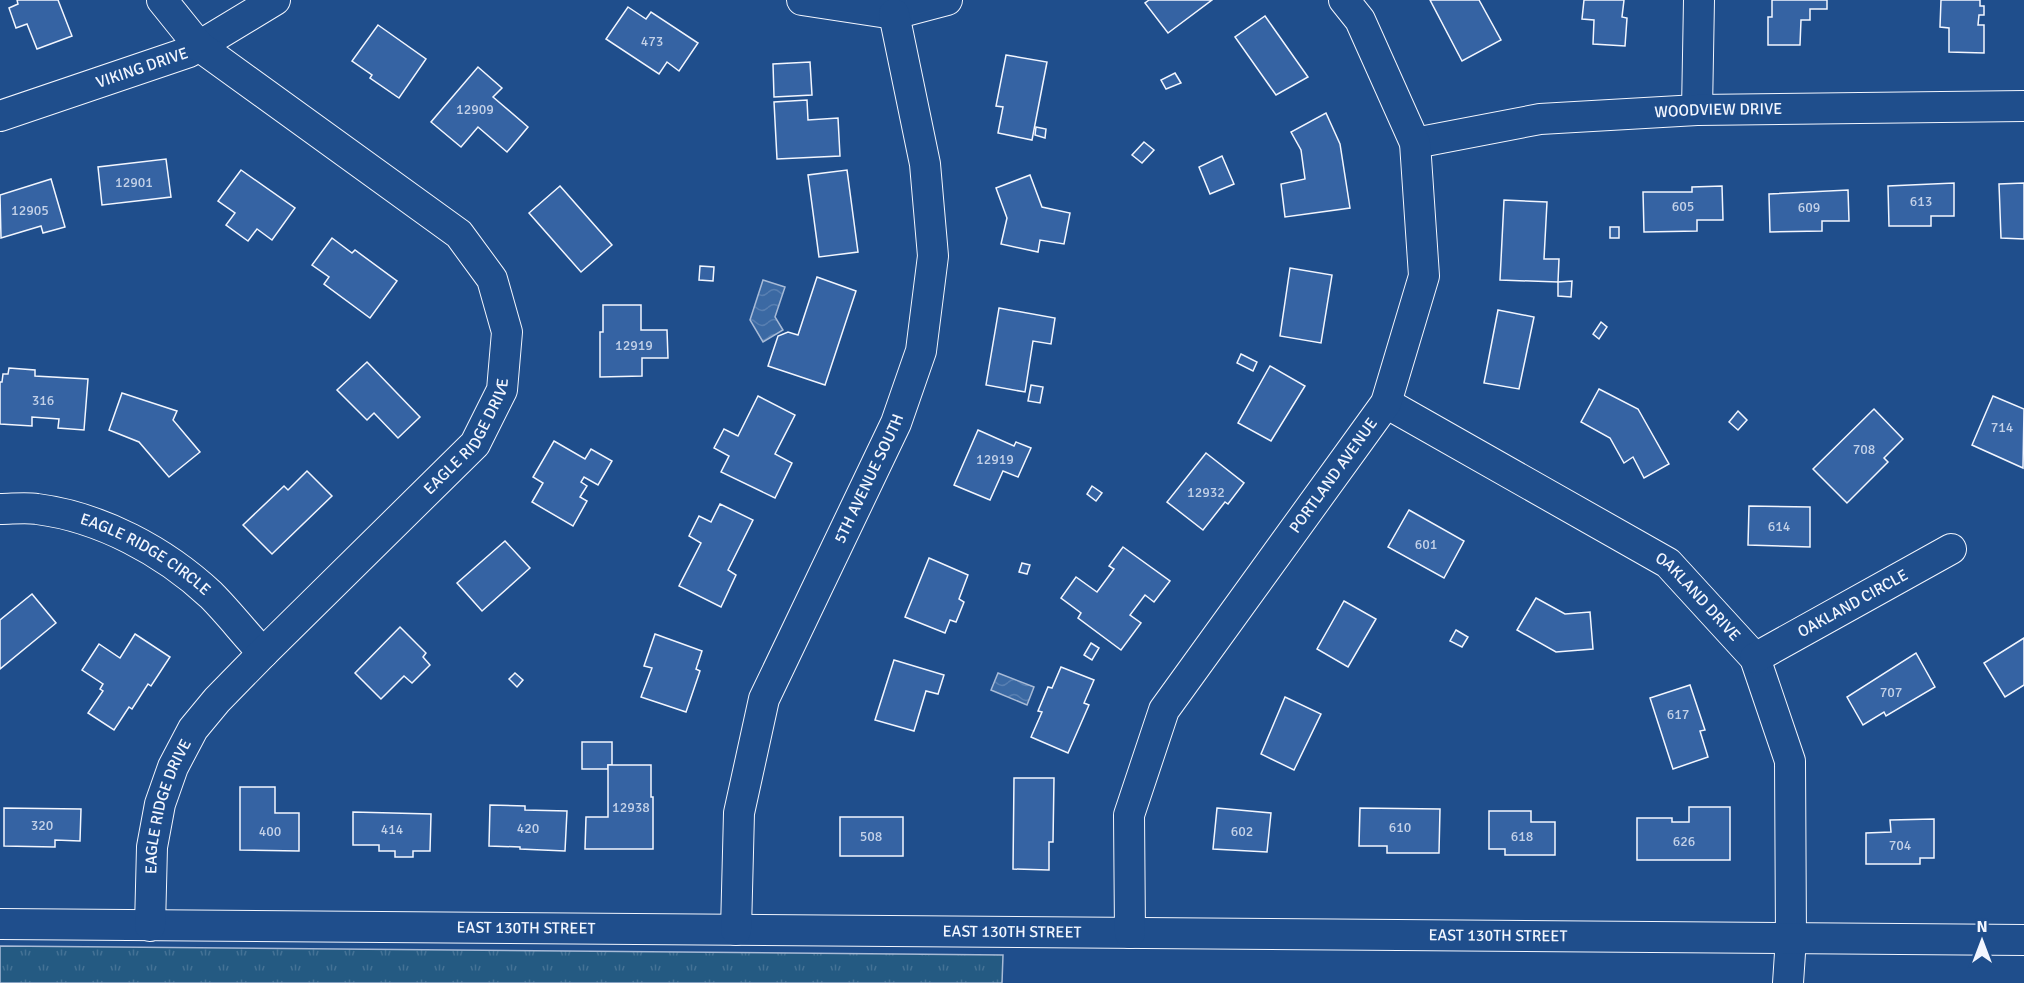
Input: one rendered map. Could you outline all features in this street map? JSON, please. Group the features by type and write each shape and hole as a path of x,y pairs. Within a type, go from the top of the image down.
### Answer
{"street":[{"name":"EAGLE RIDGE DRIVE","path":"150,926 152,847 159,804 173,767 194,729 217,700 263,653 476,444 502,390 507,333 492,279 459,234 199,46 162,0"},
{"name":"VIKING DRIVE","path":"0,116 189,52 275,0"},
{"path":"802,0 894,14 947,0"},
{"name":"PORTLAND AVENUE","path":"1130,933 1129,815 1164,710 1386,403 1424,276 1415,143 1360,20 1344,0"},
{"path":"1697,110 1699,0"},
{"name":"5TH AVENUE SOUTH","path":"736,930 739,813 764,699 896,423 921,351 933,256 925,164 894,14"},
{"name":"WOODVIEW DRIVE","path":"1415,143 1540,119 1697,110 2024,106"},
{"name":"OAKLAND DRIVE","path":"1386,403 1668,563 1755,658 1790,761 1791,938 1788,983"},
{"name":"EAGLE RIDGE CIRCLE","path":"0,509 35,508 79,517 148,548 181,570 211,595 263,653"},
{"name":"OAKLAND CIRCLE","path":"1755,658 1951,549"},
{"name":"EAST 130TH STREET","path":"0,924 2024,940"}],"green space":[{"path":"0,946 1003,955 1002,983 0,983"}],"water":[{"path":"763,280 785,287 775,317 783,330 763,342 750,320"},
{"path":"998,673 1034,687 1027,705 991,690"}],"building":[{"path":"17,0 58,0 72,36 37,49 27,24 16,28 9,8 18,4"},
{"path":"1149,0 1212,0 1168,33 1145,3"},
{"path":"1430,0 1479,0 1501,40 1462,61"},
{"path":"1584,0 1624,0 1622,17 1627,18 1625,46 1593,44 1594,20 1582,19"},
{"path":"1772,0 1827,0 1827,9 1810,9 1810,20 1801,20 1800,45 1768,45 1768,17 1772,17"},
{"path":"1941,0 1980,0 1980,6 1984,6 1984,15 1979,15 1978,25 1984,25 1984,53 1949,52 1949,28 1940,27"},
{"path":"628,7 646,19 651,12 698,43 679,71 667,62 659,74 606,39"},
{"path":"1265,16 1308,77 1276,95 1235,37"},
{"path":"378,25 426,59 399,98 370,78 372,75 352,61"},
{"path":"1006,55 1047,62 1032,140 998,133 1003,107 996,106"},
{"path":"810,62 812,95 774,97 773,64"},
{"path":"478,67 502,88 493,97 528,127 507,152 478,127 461,147 431,122"},
{"path":"1175,73 1181,83 1166,89 1161,80"},
{"path":"807,100 808,120 838,118 840,156 777,159 774,102"},
{"path":"1326,113 1340,144 1350,208 1285,217 1281,184 1305,179 1301,150 1291,132"},
{"path":"1036,127 1046,129 1045,138 1035,135"},
{"path":"1144,142 1154,150 1142,163 1132,155"},
{"path":"1222,156 1234,184 1210,194 1199,167"},
{"path":"166,159 171,197 102,205 98,167"},
{"path":"241,170 295,208 272,240 257,229 248,241 226,225 235,213 218,201"},
{"path":"847,170 858,252 819,257 808,175"},
{"path":"1030,175 1042,207 1070,213 1064,244 1040,240 1038,252 1001,244 1007,218 996,188"},
{"path":"51,179 65,227 43,233 41,226 1,238 0,195"},
{"path":"1954,183 1954,216 1931,216 1931,226 1889,226 1888,186"},
{"path":"2024,183 2024,239 2001,238 1999,184"},
{"path":"560,186 612,245 581,272 529,213"},
{"path":"1722,186 1723,220 1697,220 1697,231 1644,232 1643,192 1692,192 1692,187"},
{"path":"1848,190 1849,221 1822,221 1822,231 1770,232 1769,194"},
{"path":"1504,200 1547,202 1544,259 1559,259 1558,282 1500,280"},
{"path":"1610,227 1619,227 1619,238 1610,238"},
{"path":"332,238 352,253 355,250 397,281 370,318 324,284 329,277 312,265"},
{"path":"700,266 714,267 713,281 699,280"},
{"path":"1290,268 1332,275 1321,343 1280,336"},
{"path":"817,277 856,291 825,385 768,366 778,336 788,332 798,335"},
{"path":"1572,281 1571,297 1558,296 1558,282"},
{"path":"603,305 641,305 641,330 667,330 668,358 642,358 642,376 600,377 600,332 603,332"},
{"path":"999,308 1055,318 1051,344 1033,341 1025,392 986,385"},
{"path":"1498,310 1534,317 1519,389 1484,383"},
{"path":"1601,322 1607,327 1599,339 1593,334"},
{"path":"1241,354 1257,362 1253,371 1237,363"},
{"path":"367,362 420,417 398,438 374,413 367,420 337,390"},
{"path":"1270,366 1305,386 1271,441 1238,423"},
{"path":"9,368 35,370 35,376 88,379 84,430 58,428 59,419 32,417 32,426 0,424 0,382 2,382 3,374 8,374"},
{"path":"1031,385 1043,387 1040,403 1028,401"},
{"path":"1599,389 1638,409 1669,464 1644,478 1633,457 1624,463 1610,438 1581,422"},
{"path":"122,393 177,411 173,420 200,452 169,477 139,442 109,430"},
{"path":"758,396 795,415 775,454 792,463 775,498 721,472 729,456 714,448 724,429 738,436"},
{"path":"1993,396 2024,409 2023,468 1972,445"},
{"path":"1874,409 1903,439 1884,458 1888,462 1847,503 1813,469"},
{"path":"1738,411 1747,420 1738,430 1729,422"},
{"path":"978,430 1014,446 1016,442 1031,448 1018,477 1003,471 990,500 954,485"},
{"path":"554,441 585,459 591,449 612,461 598,485 584,477 581,482 587,486 580,497 587,501 573,526 532,502 543,483 533,477"},
{"path":"1206,453 1244,483 1228,504 1225,502 1203,530 1167,502"},
{"path":"307,471 332,496 272,554 243,525 284,486 288,490"},
{"path":"1092,486 1102,493 1096,501 1087,494"},
{"path":"720,504 753,520 728,570 736,575 721,607 679,586 701,543 689,536 699,516 711,522"},
{"path":"1749,506 1810,507 1810,547 1748,545"},
{"path":"1409,510 1464,541 1444,578 1388,547"},
{"path":"505,541 530,568 482,611 457,583"},
{"path":"1123,547 1170,581 1154,602 1145,595 1130,615 1141,623 1121,650 1078,618 1081,613 1061,598 1076,577 1097,592 1114,569 1109,566"},
{"path":"929,558 968,575 959,599 964,602 956,622 950,620 945,633 905,617"},
{"path":"1022,563 1030,565 1027,574 1019,572"},
{"path":"32,594 56,623 0,669 0,620"},
{"path":"1536,598 1565,614 1590,612 1593,649 1556,652 1517,630"},
{"path":"1344,601 1376,619 1348,667 1317,649"},
{"path":"400,627 426,653 423,657 430,665 412,683 404,676 381,699 355,673"},
{"path":"1456,630 1468,637 1462,647 1450,641"},
{"path":"135,634 170,657 151,686 148,684 132,709 129,707 114,730 88,713 103,691 100,689 103,684 82,670 99,644 120,658"},
{"path":"655,634 702,651 696,669 700,671 686,712 641,697 652,668 644,666"},
{"path":"2024,638 2024,685 2005,697 1984,663"},
{"path":"1091,643 1099,648 1092,660 1084,655"},
{"path":"1916,653 1935,687 1886,716 1884,712 1863,725 1847,697"},
{"path":"894,660 944,675 938,694 926,691 914,731 875,720"},
{"path":"1061,667 1094,680 1084,703 1089,705 1068,753 1031,737 1042,712 1038,711 1048,687 1052,688"},
{"path":"515,673 523,680 517,687 509,679"},
{"path":"1690,685 1705,730 1700,731 1708,757 1673,769 1650,698"},
{"path":"1285,697 1321,714 1294,770 1261,754"},
{"path":"582,742 612,742 612,765 608,765 608,769 582,769"},
{"path":"608,765 651,765 653,849 585,849 586,817 608,817"},
{"path":"1014,778 1054,778 1053,842 1049,842 1049,870 1013,869"},
{"path":"240,787 275,787 275,813 299,813 299,851 240,850"},
{"path":"490,805 525,806 525,810 567,811 565,851 489,846"},
{"path":"1689,807 1730,807 1730,860 1637,860 1637,818 1672,818 1672,822 1689,822"},
{"path":"4,808 81,809 80,841 55,840 55,847 4,846"},
{"path":"1217,808 1271,813 1267,852 1213,849"},
{"path":"1360,808 1440,809 1439,853 1387,853 1387,846 1359,846"},
{"path":"1489,811 1531,811 1531,822 1555,822 1555,855 1505,855 1505,849 1489,849"},
{"path":"353,812 431,814 430,851 413,851 413,857 395,857 395,851 379,851 379,845 353,845"},
{"path":"840,817 903,817 903,856 840,856"},
{"path":"1934,819 1934,858 1920,858 1920,864 1866,864 1866,833 1891,832 1890,820"}]}
